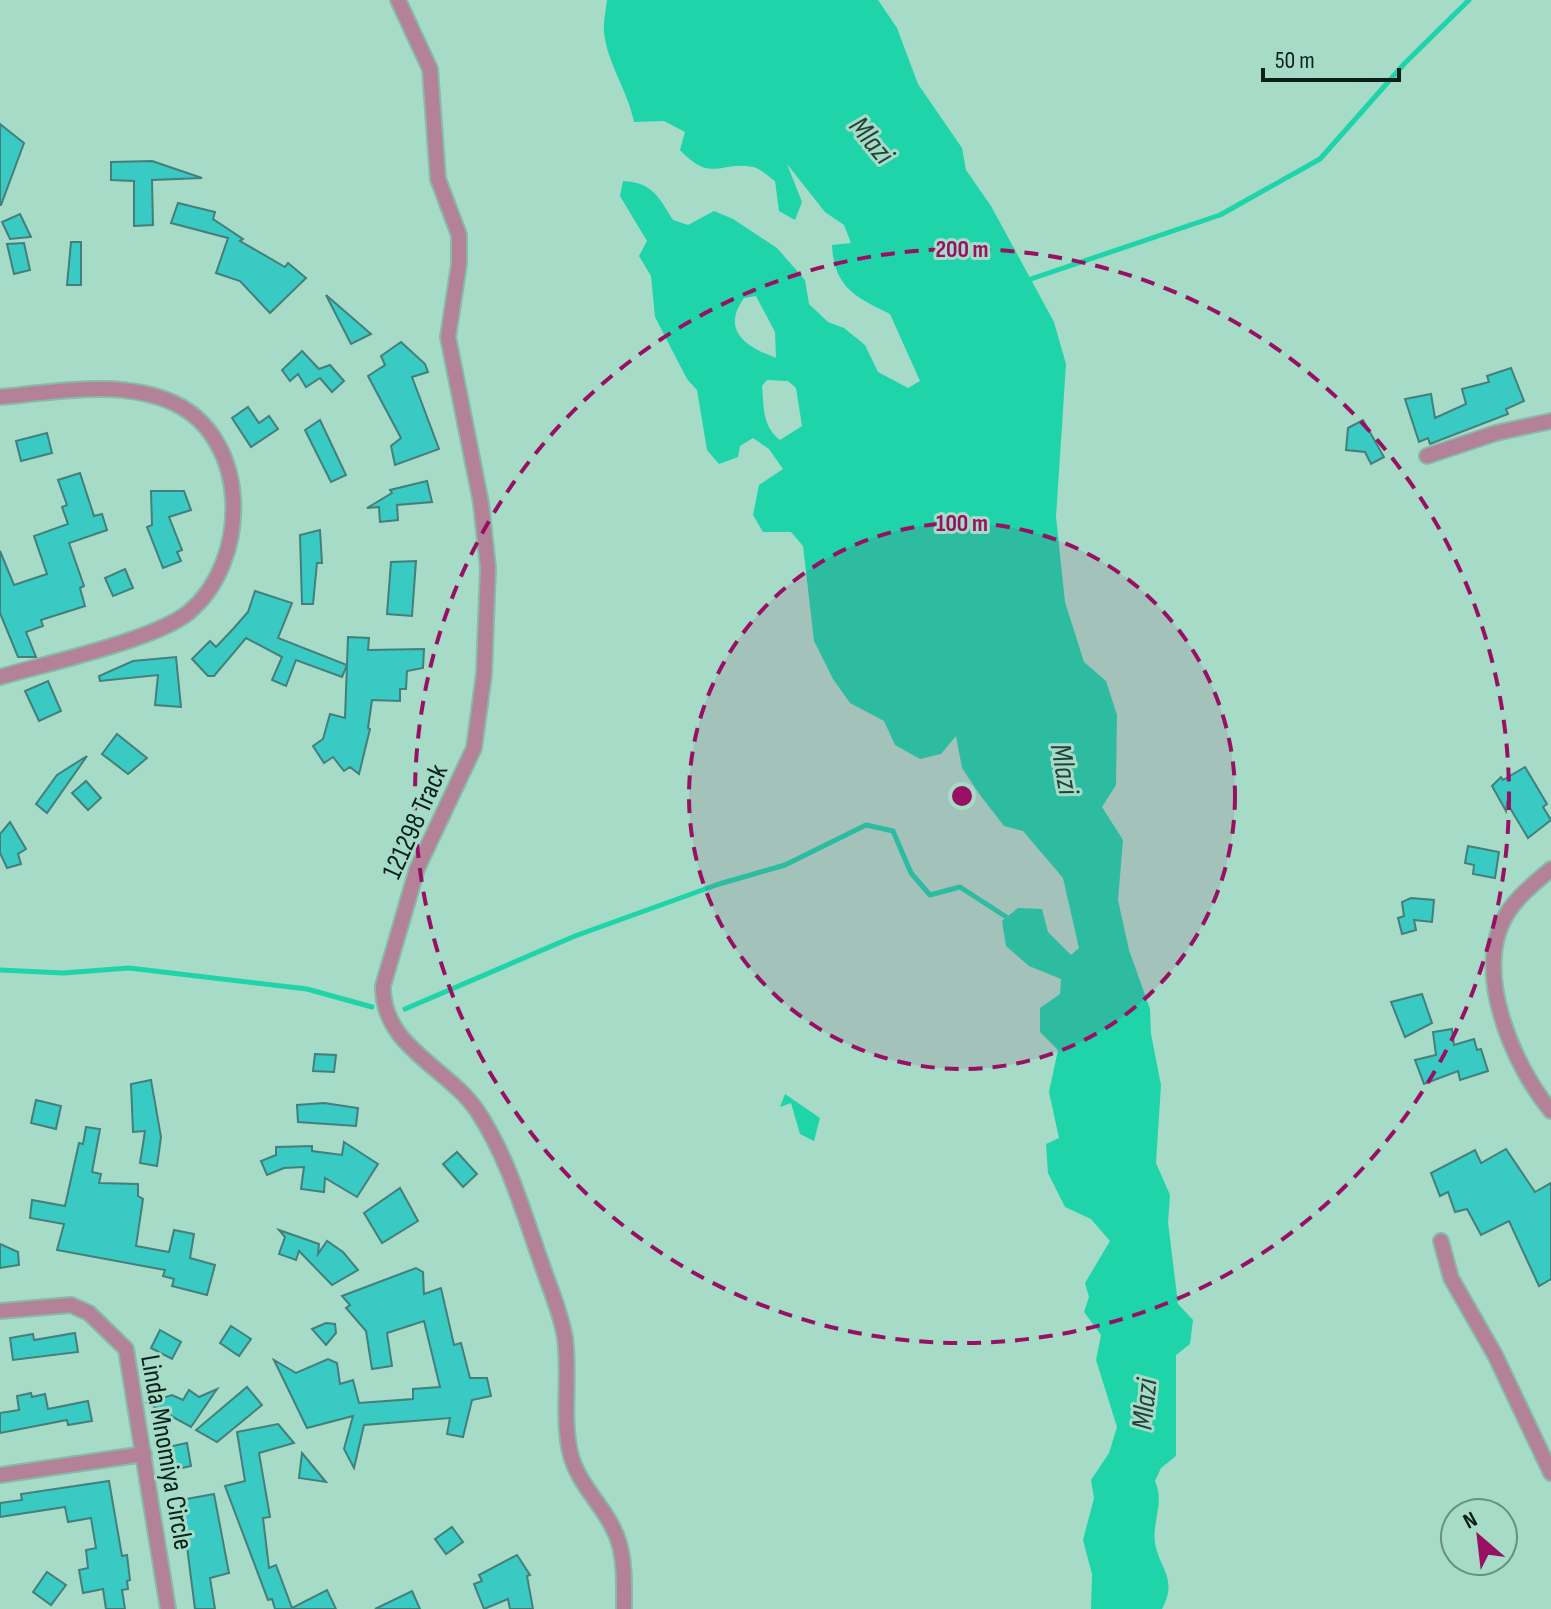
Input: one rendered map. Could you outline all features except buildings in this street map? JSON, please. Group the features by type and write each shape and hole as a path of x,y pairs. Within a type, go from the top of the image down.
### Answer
{"street":[{"name":"121298 Track","path":"398,0 430,69 438,179 459,235 459,264 448,337 481,503 488,568 484,674 474,748 417,869 383,986 383,1001 386,1016 410,1048 448,1077 477,1112 514,1185 564,1332 570,1453 578,1476 607,1517 619,1543 624,1609"},
{"path":"0,397 123,390 173,403 207,431 230,477 234,496 228,553 206,592 188,613 142,634 0,677"},
{"path":"1427,456 1496,433 1551,421"},
{"path":"1551,869 1507,913 1497,941 1495,973 1500,1013 1518,1061 1551,1111"},
{"path":"1441,1241 1451,1278 1495,1355 1551,1473"},
{"name":"Linda Mnomiya Circle","path":"0,1311 71,1305 109,1330 126,1349 168,1609"},
{"path":"0,1475 144,1454"}],"water":[{"name":"Mlazi","path":"607,0 878,0 897,28 918,84 962,148 966,170 991,206 1054,322 1066,364 1056,517 1065,602 1084,662 1106,681 1117,715 1116,785 1102,807 1123,840 1118,900 1129,950 1150,1009 1151,1034 1161,1085 1156,1163 1170,1195 1168,1222 1178,1304 1193,1320 1190,1344 1176,1355 1176,1456 1161,1468 1155,1481 1159,1504 1155,1543 1168,1582 1162,1609 1091,1609 1092,1574 1083,1540 1094,1498 1091,1480 1109,1453 1117,1427 1096,1360 1101,1335 1084,1312 1089,1297 1085,1283 1110,1241 1091,1219 1065,1207 1048,1173 1046,1144 1059,1138 1049,1092 1058,1050 1040,1032 1040,1008 1060,994 1061,979 1029,966 1006,946 1002,921 1018,908 1042,909 1048,932 1071,955 1079,948 1063,878 1023,831 1004,826 980,795 962,768 956,736 941,754 920,759 895,745 884,721 850,703 833,679 814,641 803,546 791,532 763,532 753,515 759,485 783,469 769,449 753,438 740,446 738,457 719,464 707,450 697,390 687,379 655,317 651,276 639,256 647,241 620,196 623,181 633,182 654,192 673,220 688,225 714,211 733,219 777,248 805,280 809,304 828,322 844,328 865,345 878,372 908,388 920,381 890,314 857,296 837,271 832,245 851,243 844,225 825,212 787,164 802,202 795,220 779,211 775,181 761,171 742,166 716,169 700,166 680,150 685,132 664,121 634,122 606,43","holes":["756,296 775,332 776,358 747,343 736,329 737,310 744,298","767,380 788,381 796,388 802,426 780,440 770,429 765,416 762,386"]},
{"path":"785,1094 820,1118 814,1141 800,1134 791,1103 780,1107"}],"waterway":[{"path":"1025,281 1220,215 1320,159 1405,63 1469,0"},
{"path":"405,1009 575,936 719,884 785,865 866,825 893,831 911,873 930,895 960,887 1011,920"},
{"path":"0,970 63,973 129,968 307,989 372,1007"}]}
